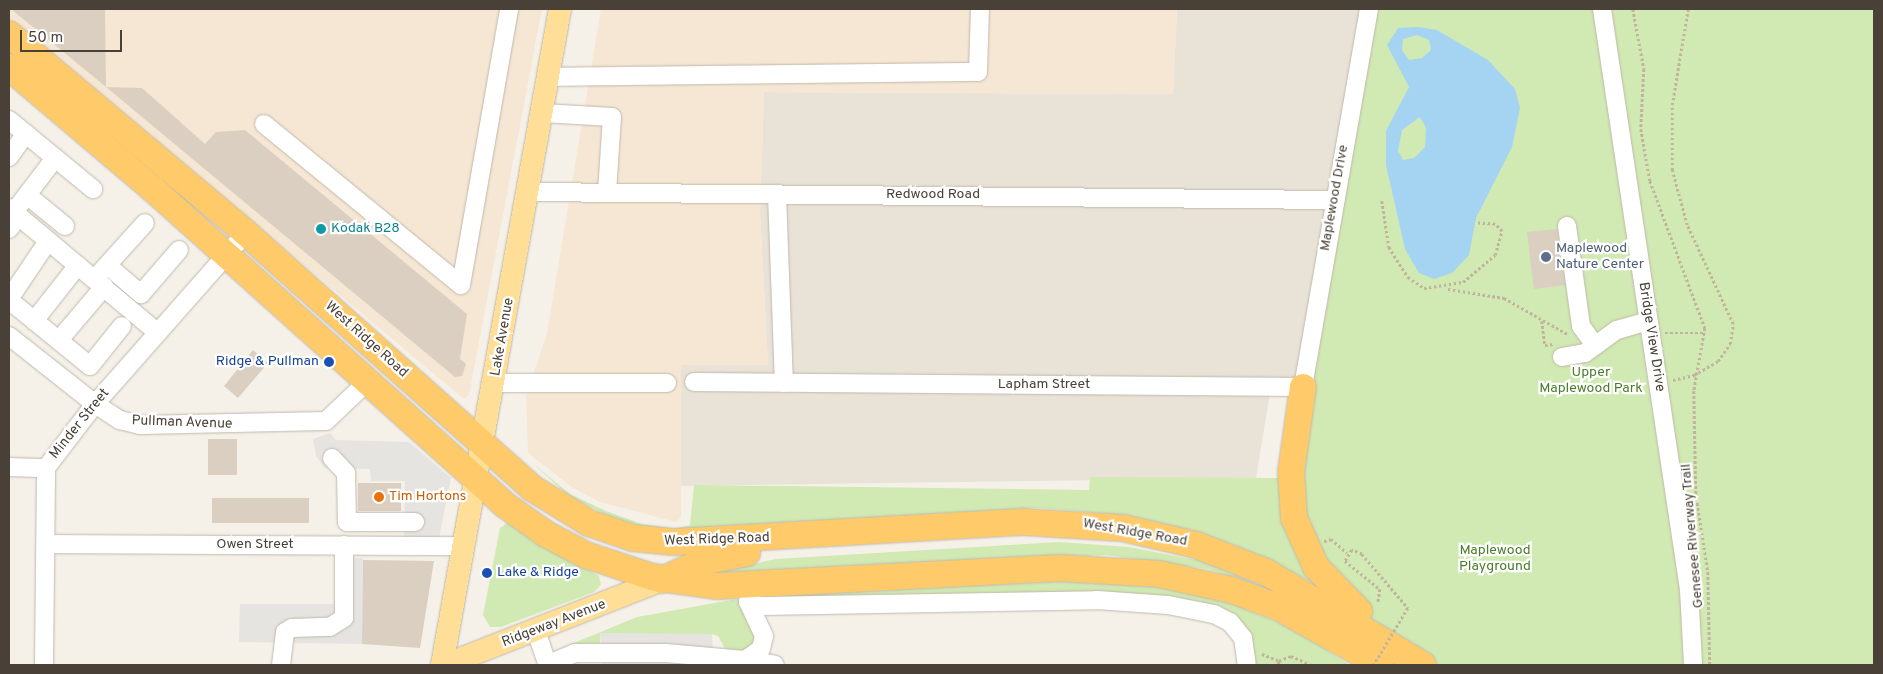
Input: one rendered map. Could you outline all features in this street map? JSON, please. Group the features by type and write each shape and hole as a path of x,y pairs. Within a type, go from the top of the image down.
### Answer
{"highway":[{"name":"West Ridge Road","path":"9,34 246,233 483,445 559,508 633,538 684,542 1049,521 1172,538 1266,572 1423,665"},
{"path":"9,67 226,255 518,515 565,545 608,564 662,580 717,586 1059,568 1135,570 1183,578 1256,599 1301,618 1380,665"},
{"path":"1303,386 1290,483 1302,541 1337,592 1431,665"},
{"path":"662,580 700,562 876,532"},
{"path":"717,586 748,602"}],"main road":[{"name":"Lake Avenue","path":"444,665 464,546 530,192 560,9"},
{"name":"Ridgeway Avenue","path":"444,665 536,631 662,580"}],"street":[{"path":"264,124 461,285 509,9"},
{"path":"548,77 978,72 980,9"},
{"name":"Maplewood Drive","path":"1303,386 1369,9"},
{"name":"Bridge View Drive","path":"1602,9 1690,602 1693,665"},
{"path":"542,113 612,117 607,193"},
{"path":"9,120 93,190"},
{"path":"9,156 26,134"},
{"path":"55,158 12,216 78,265 158,333"},
{"name":"Redwood Road","path":"530,192 1335,200"},
{"path":"777,194 784,383"},
{"path":"27,196 66,226"},
{"path":"59,340 99,283 107,265 145,223"},
{"path":"1567,226 1581,326 1595,345"},
{"name":"Minder Street","path":"44,665 46,468 95,404 246,233"},
{"path":"48,241 9,300 90,366 122,326"},
{"path":"107,265 141,294 179,250"},
{"path":"34,321 78,265"},
{"path":"1562,357 1585,353 1622,328 1648,321"},
{"name":"Pullman Avenue","path":"9,336 95,404 120,420 140,425 304,424 326,421 367,382"},
{"name":"Lapham Street","path":"694,382 1303,386"},
{"path":"495,383 667,383"},
{"path":"332,458 346,473 348,522 415,522"},
{"path":"9,468 46,468"},
{"name":"Owen Street","path":"46,544 464,546"},
{"path":"281,665 285,632 292,628 330,627 344,618 344,545"},
{"path":"748,602 761,606 1125,600 1207,612 1234,626 1245,643 1247,665"},
{"path":"744,660 761,649 764,636 748,602"},
{"path":"536,631 548,665 576,653 688,660 744,660 775,665"}],"path":[{"name":"Genesee Riverway Trail","path":"1633,9 1644,70 1641,129 1650,181 1705,328 1694,375 1696,493 1708,572 1710,665"},
{"path":"1658,382 1694,375 1712,366 1727,350 1733,324 1730,313 1687,225 1672,170 1672,105 1688,9"},
{"path":"1382,201 1385,234 1401,269 1424,288 1447,288 1504,298 1571,337"},
{"path":"1447,288 1470,278 1500,248 1503,236 1499,228 1478,223"},
{"path":"1322,542 1331,539 1347,553 1348,566 1382,591 1378,604"},
{"path":"1347,553 1354,550 1362,554 1408,608 1374,665"},
{"path":"1264,655 1279,661 1291,656 1311,665"}],"shaded area":[{"path":"9,9 542,9 469,395 464,399 9,18"},
{"path":"601,9 1177,9 1173,94 764,92 760,212 768,365 681,365 681,517 676,522 600,502 573,488 528,453 526,396 547,333"},
{"path":"1177,9 1370,9 1303,387 1271,387 1256,478 681,486 681,365 768,365 760,212 764,92 1173,94"},
{"path":"330,433 336,440 409,442 451,478 439,538 404,537 405,481 371,481 370,469 325,468 316,456 313,439"},
{"path":"340,558 363,558 362,644 239,642 240,604 339,604"},
{"path":"600,633 712,634 714,665 602,665"}],"green space":[{"name":"Upper Maplewood Park","path":"1369,9 1874,9 1874,665 1431,665 1361,612 1292,507"},
{"path":"531,462 570,494 606,511 642,524 675,529 690,525 694,485 1089,490 1090,477 1282,478 1314,583 1230,543 1144,519 1101,513 1036,508 689,537 641,527 604,514 569,496"},
{"path":"507,523 599,576 601,585 594,592 501,627 490,627 483,615 500,528"},
{"path":"1059,542 1129,547 1201,561 1289,596 1207,569 1106,555 699,576 776,559"},
{"path":"1078,579 1136,583 1225,601 1291,628 1350,665 1247,665 1249,634 1233,616 1098,592 759,597"},
{"path":"737,599 752,616 756,649 728,654 718,636 712,634 600,634 600,643 569,645 637,617"}],"water":[{"path":"1418,27 1437,30 1488,60 1515,89 1520,108 1512,147 1476,218 1469,255 1452,273 1434,279 1419,273 1405,249 1386,165 1386,131 1409,87 1387,45 1398,28","holes":["1417,35 1429,40 1431,50 1422,58 1409,60 1402,50 1403,39","1420,117 1426,128 1425,147 1414,158 1403,160 1398,151 1402,130"]}],"building":[{"path":"11,9 105,9 106,87"},
{"name":"Kodak B28","path":"106,87 142,88 205,144 216,132 245,130 467,314 460,359 466,364 462,376 455,377"},
{"path":"1557,229 1565,285 1534,289 1527,232"},
{"path":"253,350 268,363 238,398 224,386"},
{"path":"208,439 237,439 237,475 208,475"},
{"name":"Tim Hortons","path":"358,483 401,483 401,511 358,511"},
{"path":"212,498 309,498 309,523 212,523"},
{"path":"363,560 434,561 420,648 362,644"}],"place":[{"name":"Kodak B28","path":"321,229"},
{"name":"Maplewood Nature Center","path":"1546,257"},
{"name":"Ridge & Pullman","path":"329,362"},
{"name":"Tim Hortons","path":"379,497"},
{"name":"Lake & Ridge","path":"487,573"}],"park label":[{"name":"Maplewood Playground","path":"1495,560"}]}
